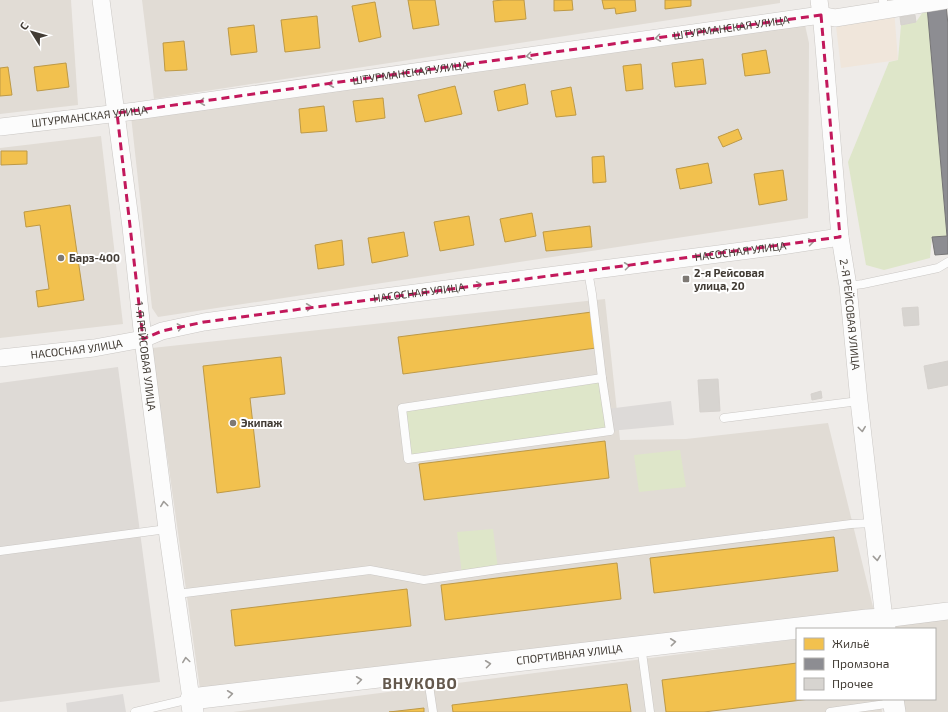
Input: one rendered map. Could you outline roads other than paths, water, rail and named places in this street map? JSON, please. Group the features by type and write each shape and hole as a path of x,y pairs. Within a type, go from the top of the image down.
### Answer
{"street":[{"name":"1-Я РЕЙСОВАЯ УЛИЦА","path":"101,0 131,227 143,339 167,529 192,705"},
{"name":"ШТУРМАНСКАЯ УЛИЦА","path":"0,127 116,114 820,7 835,18 948,0"},
{"name":"2-Я РЕЙСОВАЯ УЛИЦА","path":"820,7 840,237 848,286 859,401 885,624"},
{"name":"НАСОСНАЯ УЛИЦА","path":"0,358 94,348 143,339 162,331 204,322 782,246 840,237"},
{"name":"СПОРТИВНАЯ УЛИЦА","path":"839,628 885,624 948,611"},
{"name":"СПОРТИВНАЯ УЛИЦА","path":"192,705 427,672 641,645 796,632"}],"lane":[{"path":"848,286 938,268 948,262"},
{"path":"588,271 610,431 408,459 402,408 602,378"},
{"path":"724,418 859,401"},
{"path":"177,594 370,570 424,580 498,569 852,524 873,523"},
{"path":"0,551 167,529"},
{"path":"641,645 650,712"},
{"path":"427,672 433,712"},
{"path":"135,712 192,705"},
{"path":"830,712 894,705"}],"place":[{"name":"Барз-400","path":"61,258"},
{"name":"2-я Рейсовая улица, 20","path":"686,279"},
{"name":"Экипаж","path":"233,423"}],"district":[{"name":"ВНУКОВО","path":"420,684"}]}
